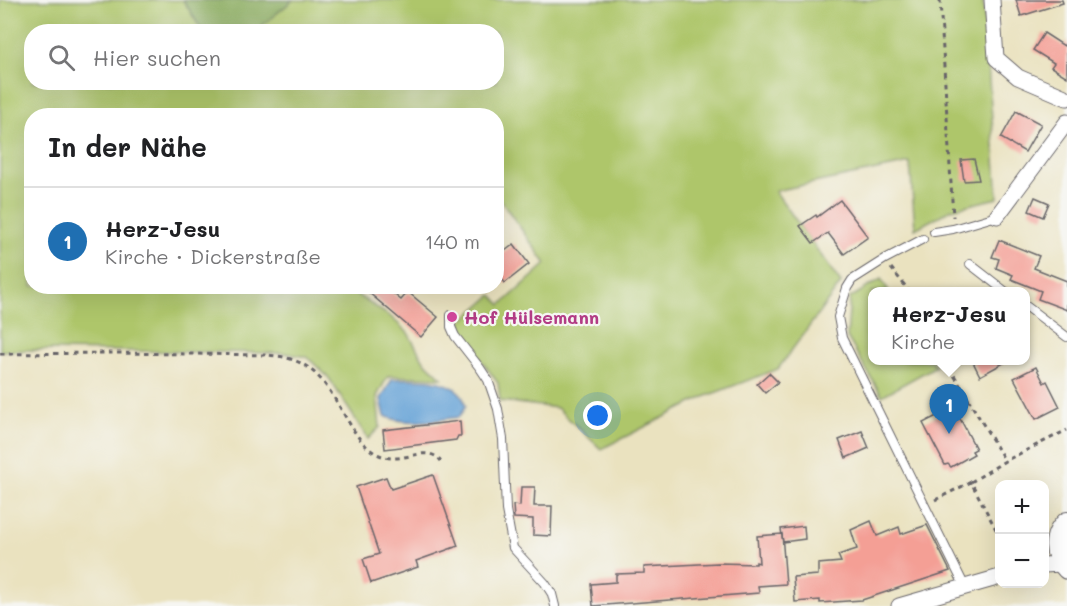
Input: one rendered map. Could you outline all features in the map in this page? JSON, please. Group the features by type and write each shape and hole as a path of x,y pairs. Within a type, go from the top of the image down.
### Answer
{"street":[{"path":"992,0 996,58 1018,77 1067,98"},
{"path":"997,216 1067,122"},
{"path":"1058,566 1056,551 1050,547 1067,522"},
{"path":"965,587 995,570"},
{"path":"899,606 995,578"}],"lane":[{"path":"934,232 997,216"},
{"path":"923,239 852,280 847,288 838,317 842,338 965,587"},
{"path":"970,264 1001,287"},
{"path":"1030,309 1067,338"},
{"path":"451,315 451,327 455,336 488,380 498,409 503,439 506,510 513,548 545,583 552,594 555,606"}],"path":[{"path":"940,0 953,229"},
{"path":"885,259 907,287"},
{"path":"0,354 112,352 268,355 288,358 306,366 322,379 335,396 358,438 375,453 394,459 432,454 441,461"},
{"path":"948,365 1005,461"},
{"path":"925,505 1067,430"},
{"path":"971,482 997,534"}],"green space":[{"path":"0,0 183,0 198,24 24,24 24,90 504,90 504,24 264,24 293,0 983,0 998,198 952,209 915,229 910,163 775,191 841,283 778,369 704,397 601,449 557,408 500,401 498,383 456,326 492,295 501,305 546,264 504,205 504,108 24,108 24,294 356,294 391,317 408,333 424,361 442,378 388,376 377,396 380,427 368,439 329,378 307,357 284,353 0,351"},
{"path":"183,0 293,0 264,24 198,24"},
{"path":"881,279 886,287 868,287 868,365 936,366 882,396 847,337 850,298"}],"water":[{"path":"392,379 428,380 446,384 460,393 466,406 459,417 422,421 393,419 385,416 381,399"}],"building":[{"path":"1016,0 1062,0 1063,3 1021,16"},
{"path":"1044,33 1064,46 1067,41 1067,77 1051,67 1054,63 1033,50"},
{"path":"1016,111 1041,124 1025,152 1001,138"},
{"path":"974,159 979,180 964,181 961,160"},
{"path":"1035,197 1049,203 1043,217 1029,211"},
{"path":"840,200 868,237 844,254 828,233 813,243 800,226"},
{"path":"999,240 1039,256 1034,268 1067,281 1067,310 1038,299 1041,291 1011,279 1013,275 996,268 999,259 992,257"},
{"path":"514,244 529,264 505,283 504,282 504,252"},
{"path":"370,294 394,294 401,300 406,294 410,294 438,317 421,337"},
{"path":"974,365 1000,365 980,376"},
{"path":"1036,367 1044,383 1047,381 1060,407 1036,419 1014,378"},
{"path":"769,373 778,382 765,393 757,384"},
{"path":"954,407 976,449 972,451 974,454 951,467 948,464 945,465 923,423"},
{"path":"460,421 461,436 458,436 456,440 385,449 383,430"},
{"path":"862,431 869,448 846,458 839,440"},
{"path":"433,475 458,546 416,561 418,567 371,583 363,559 379,554 356,487 386,477 391,489"},
{"path":"521,487 535,487 534,506 552,506 551,536 533,535 533,519 514,518 513,505 520,506"},
{"path":"871,521 877,536 899,527 901,534 927,525 950,571 862,600 795,602 793,577 818,575 818,564 841,562 838,555 857,549 851,530"},
{"path":"804,526 805,539 783,542 781,529"},
{"path":"782,534 786,584 758,586 759,593 593,606 591,584 616,582 616,574 644,573 644,567 718,563 756,564 756,562 759,563 757,536"}],"place":[{"name":"Hof Hülsemann","path":"452,317"},
{"name":"Herz-Jesu","path":"949,434"}]}
